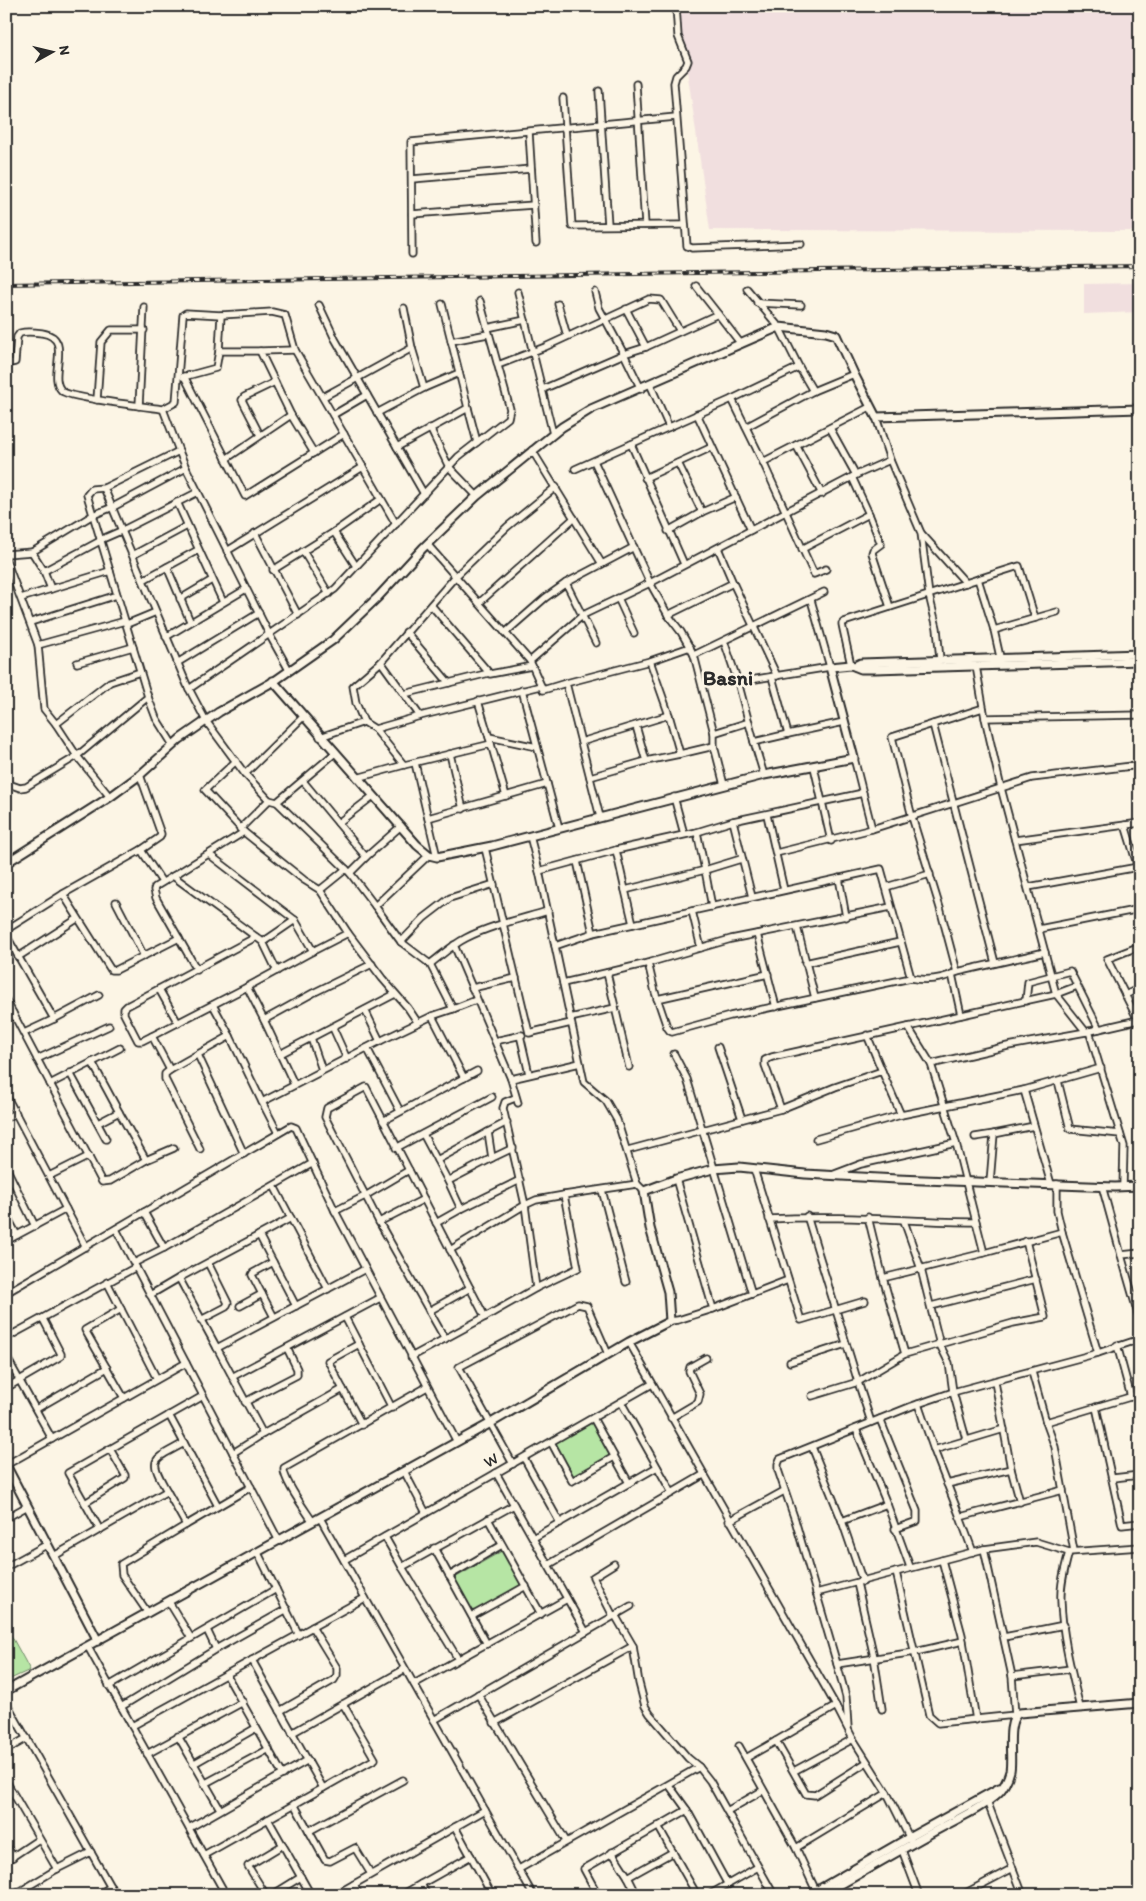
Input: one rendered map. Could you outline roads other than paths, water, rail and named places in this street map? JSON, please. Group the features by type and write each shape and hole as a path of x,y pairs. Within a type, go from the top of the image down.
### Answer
{"street":[{"path":"676,6 678,36 688,61 686,66 676,76 674,83 687,246 692,248 800,244"},
{"path":"636,84 645,225"},
{"path":"599,91 608,225"},
{"path":"563,98 572,226 684,225"},
{"path":"412,254 411,142 676,117"},
{"path":"529,132 536,243"},
{"path":"412,179 532,168"},
{"path":"412,214 534,205"},
{"path":"696,286 741,344"},
{"path":"747,289 779,328 798,367 813,391"},
{"path":"518,292 553,434"},
{"path":"595,292 599,308 624,354 640,389"},
{"path":"498,365 649,299 661,300 680,331"},
{"path":"188,689 329,594 458,457 508,418 510,409 480,301"},
{"path":"757,302 801,306"},
{"path":"442,304 477,442"},
{"path":"558,304 568,336"},
{"path":"319,305 335,339 424,494"},
{"path":"139,406 144,307"},
{"path":"404,308 412,348 424,388"},
{"path":"626,309 646,347"},
{"path":"6,364 16,362 20,333 49,334 53,336 58,346 58,385 61,391 66,394 97,400 163,409 176,402 181,377 183,315 186,313 221,315 255,312 272,312 285,315 295,350 396,524"},
{"path":"543,389 624,354 646,347 718,314"},
{"path":"181,377 216,368 221,315"},
{"path":"451,341 525,320"},
{"path":"6,853 9,861 110,797 206,721 273,681 333,640 477,496 532,450 576,417 779,328 826,332 836,335 876,417 890,460 921,533 929,595 937,628 940,660"},
{"path":"97,400 101,342 111,330 144,330"},
{"path":"322,397 412,348"},
{"path":"219,351 295,350"},
{"path":"260,351 291,415 314,453"},
{"path":"575,469 732,399 798,367"},
{"path":"378,413 424,388 459,373"},
{"path":"746,427 813,391 854,374"},
{"path":"181,377 245,496 344,434"},
{"path":"260,435 242,400 275,382"},
{"path":"650,384 669,427"},
{"path":"333,415 367,395"},
{"path":"732,399 814,574 826,569"},
{"path":"763,462 870,407"},
{"path":"397,447 468,408"},
{"path":"163,409 186,468 246,588 290,670"},
{"path":"876,417 1140,409"},
{"path":"697,414 751,530"},
{"path":"226,459 291,415"},
{"path":"430,428 449,467 477,496"},
{"path":"830,428 854,476 881,544 872,553 890,607"},
{"path":"631,444 684,564"},
{"path":"796,445 822,494"},
{"path":"645,478 712,447"},
{"path":"532,450 602,564"},
{"path":"173,746 156,718 148,697 87,495 92,489 104,488 179,451"},
{"path":"404,694 531,663 582,615 650,583 854,476 890,460"},
{"path":"594,461 650,583 694,655 714,733 714,746 724,785"},
{"path":"678,463 702,512"},
{"path":"227,551 363,467"},
{"path":"6,554 32,552 94,515 113,507 186,468"},
{"path":"404,765 375,729 364,722 356,703 353,686 381,662 455,577 506,527 556,487"},
{"path":"104,488 188,689 206,721 245,774 269,800 277,802 348,871 401,942 430,964 454,1009"},
{"path":"44,570 198,492"},
{"path":"668,531 702,512 736,497"},
{"path":"273,570 382,499"},
{"path":"176,502 223,602"},
{"path":"802,549 869,514"},
{"path":"479,603 574,518"},
{"path":"133,555 188,526"},
{"path":"334,532 356,566"},
{"path":"256,533 273,570 298,615"},
{"path":"921,533 966,583"},
{"path":"427,544 531,663 543,690 650,661 690,647"},
{"path":"505,633 545,598 566,583 634,547"},
{"path":"718,548 754,625 774,676 788,734"},
{"path":"143,580 198,550"},
{"path":"303,551 329,594"},
{"path":"32,552 44,570 51,588"},
{"path":"6,560 38,645 44,709 77,756 110,797"},
{"path":"853,666 842,624 844,622 1019,566 1034,618"},
{"path":"167,567 190,621"},
{"path":"21,598 110,571"},
{"path":"978,579 994,630 1000,657"},
{"path":"180,599 212,580"},
{"path":"566,583 596,643"},
{"path":"668,615 734,583"},
{"path":"166,637 246,588"},
{"path":"694,655 754,625 811,600 824,592"},
{"path":"30,622 117,595"},
{"path":"618,598 634,633"},
{"path":"811,600 872,829"},
{"path":"431,605 489,673"},
{"path":"38,645 126,623 156,612"},
{"path":"994,630 1057,612"},
{"path":"178,663 259,613"},
{"path":"406,632 449,683"},
{"path":"724,641 738,682 764,775"},
{"path":"77,663 133,647"},
{"path":"738,682 830,667 853,666 861,663 1000,657 1084,657 1140,654"},
{"path":"650,661 669,714 680,754"},
{"path":"853,666 861,669 875,669 1140,661"},
{"path":"381,662 420,716"},
{"path":"976,666 985,718 1001,788 1056,994 1087,1031 1101,1068 1124,1146 1123,1186"},
{"path":"56,724 110,682 140,672"},
{"path":"273,681 334,753 417,845 433,856"},
{"path":"566,683 600,817"},
{"path":"375,729 541,686"},
{"path":"522,690 559,828"},
{"path":"6,783 24,788 77,756 148,697"},
{"path":"478,701 506,796"},
{"path":"961,1015 955,973 892,737 983,708"},
{"path":"581,742 669,714"},
{"path":"985,718 1140,715"},
{"path":"245,774 304,718"},
{"path":"320,736 364,722"},
{"path":"714,733 749,722"},
{"path":"754,742 844,722"},
{"path":"933,724 994,963"},
{"path":"636,726 646,761"},
{"path":"489,737 538,746"},
{"path":"357,778 491,744"},
{"path":"590,777 646,761 714,746"},
{"path":"277,802 334,753"},
{"path":"450,754 463,808"},
{"path":"374,906 433,856 485,848 764,775 854,758"},
{"path":"236,761 205,790 242,831 304,880 320,890 348,933 418,1023"},
{"path":"415,763 428,818 433,856"},
{"path":"776,853 831,841 872,829 1032,778 1140,765"},
{"path":"814,767 831,841"},
{"path":"6,930 63,894 158,839 162,834 140,775"},
{"path":"303,781 366,857"},
{"path":"428,818 547,784"},
{"path":"539,871 616,850 697,832 733,821 863,793"},
{"path":"338,823 373,796"},
{"path":"674,797 684,834"},
{"path":"197,970 156,898 155,887 210,854 242,831 269,800"},
{"path":"767,815 784,890"},
{"path":"733,821 752,897"},
{"path":"1015,840 1140,823"},
{"path":"1125,825 1140,874"},
{"path":"320,890 366,857 401,826"},
{"path":"697,832 712,907"},
{"path":"530,836 548,911 584,1082 606,1101 618,1120 637,1184 644,1191 650,1228 668,1292 670,1321"},
{"path":"485,848 529,1033"},
{"path":"141,850 162,882"},
{"path":"616,850 633,924"},
{"path":"210,854 295,920 313,952"},
{"path":"625,890 741,859"},
{"path":"577,861 593,933"},
{"path":"1028,887 1138,867"},
{"path":"555,946 593,933 881,869 911,978"},
{"path":"886,887 930,874"},
{"path":"173,876 263,942 277,971"},
{"path":"839,878 846,917"},
{"path":"401,942 424,918 450,898 494,884"},
{"path":"63,894 111,970 179,938"},
{"path":"116,902 144,956"},
{"path":"563,983 757,934 846,917 891,906"},
{"path":"1038,929 1140,910"},
{"path":"430,964 466,938 503,924 548,911"},
{"path":"692,911 701,948"},
{"path":"18,957 78,919"},
{"path":"263,942 295,920"},
{"path":"797,927 815,998"},
{"path":"256,937 127,1006 124,1009 124,1014 138,1040 142,1041 178,1023 348,933"},
{"path":"757,934 776,1007"},
{"path":"6,935 54,1019"},
{"path":"805,964 900,942"},
{"path":"454,945 511,1079 517,1101 505,1102 503,1106 525,1205 536,1288"},
{"path":"931,1064 1008,1046 1139,1022 1107,959 1140,946"},
{"path":"648,963 657,999 667,1027 672,1032 730,1016 911,978 922,981 931,980 1045,952"},
{"path":"264,1020 372,964"},
{"path":"1026,1001 1028,982 1070,971 1099,1029"},
{"path":"607,973 629,1067"},
{"path":"657,999 768,974"},
{"path":"472,988 516,978"},
{"path":"781,1109 765,1065 765,1060 772,1057 1026,1001 1056,994 1078,986"},
{"path":"248,987 294,1084"},
{"path":"1125,995 1140,988"},
{"path":"159,989 178,1023"},
{"path":"280,1054 395,994"},
{"path":"24,1034 99,996"},
{"path":"6,1000 102,1182 106,1182 146,1160 174,1148"},
{"path":"262,1102 294,1084 432,1016 476,1000"},
{"path":"213,1005 278,1133"},
{"path":"495,1041 615,1008"},
{"path":"365,1010 380,1041"},
{"path":"6,1017 13,1013"},
{"path":"432,1016 464,1078"},
{"path":"37,1059 109,1026"},
{"path":"908,1027 931,1064 946,1107 984,1253"},
{"path":"333,1028 347,1059"},
{"path":"520,1035 529,1074"},
{"path":"152,1036 170,1070"},
{"path":"200,1149 165,1079 165,1074 230,1036"},
{"path":"867,1036 901,1115"},
{"path":"311,1038 322,1070"},
{"path":"718,1047 742,1119"},
{"path":"50,1084 120,1048"},
{"path":"367,1048 400,1111"},
{"path":"674,1054 687,1079 752,1294"},
{"path":"198,1055 244,1154"},
{"path":"92,1062 146,1160"},
{"path":"511,1079 580,1064"},
{"path":"816,1139 901,1115 1024,1090 1101,1068"},
{"path":"383,1121 477,1071"},
{"path":"628,1150 781,1109 835,1087 882,1071"},
{"path":"70,1073 106,1139"},
{"path":"1058,1081 1070,1129 1120,1134"},
{"path":"445,1339 365,1196 326,1117 325,1112 327,1108 366,1087 485,1317"},
{"path":"1024,1090 1054,1184 1062,1232 1098,1353"},
{"path":"6,1095 86,1246"},
{"path":"396,1148 492,1097"},
{"path":"98,1123 119,1112"},
{"path":"6,1118 16,1113"},
{"path":"437,1160 507,1122"},
{"path":"6,1293 291,1126 296,1128 335,1211 457,1442"},
{"path":"975,1137 1034,1126"},
{"path":"488,1132 492,1158"},
{"path":"423,1134 461,1208"},
{"path":"990,1182 994,1134"},
{"path":"830,1176 861,1164 956,1143"},
{"path":"448,1181 513,1148"},
{"path":"49,1176 89,1156"},
{"path":"6,1338 43,1319 313,1163"},
{"path":"644,1191 676,1179 713,1169 739,1167 830,1176 1140,1186"},
{"path":"6,1168 35,1226"},
{"path":"754,1169 801,1320 865,1301"},
{"path":"335,1211 409,1170"},
{"path":"676,1179 714,1309"},
{"path":"436,1223 461,1208 520,1180"},
{"path":"450,1250 536,1200 637,1184"},
{"path":"274,1186 328,1289"},
{"path":"1102,1186 1140,1321"},
{"path":"602,1190 626,1282"},
{"path":"411,1357 536,1288 578,1268 564,1195"},
{"path":"379,1222 424,1199"},
{"path":"6,1241 66,1209"},
{"path":"144,1212 164,1248"},
{"path":"6,1215 17,1235"},
{"path":"769,1219 807,1216 868,1217 904,1221 976,1222"},
{"path":"807,1216 835,1310 872,1422"},
{"path":"868,1217 905,1354"},
{"path":"150,1295 291,1218"},
{"path":"904,1221 921,1269 940,1345 949,1363 953,1392 966,1439"},
{"path":"116,1229 279,1541"},
{"path":"883,1278 1062,1232"},
{"path":"259,1235 296,1306"},
{"path":"812,1396 858,1382 905,1354 1045,1317 1026,1241"},
{"path":"1121,1255 1140,1253"},
{"path":"273,1262 253,1273 254,1281 274,1317"},
{"path":"201,1320 226,1307 228,1303 208,1263"},
{"path":"217,1348 365,1269"},
{"path":"179,1278 263,1434"},
{"path":"931,1306 1036,1279"},
{"path":"6,1692 404,1472 629,1342 670,1321 714,1309 788,1280"},
{"path":"107,1282 157,1379"},
{"path":"429,1311 470,1288"},
{"path":"240,1306 262,1294"},
{"path":"232,1377 380,1298"},
{"path":"512,1464 459,1367 578,1304 587,1306 608,1354"},
{"path":"121,1309 85,1330 124,1398"},
{"path":"344,1317 392,1408"},
{"path":"6,1388 60,1356 61,1354 43,1319"},
{"path":"848,1727 846,1697 838,1664 778,1470 780,1460 872,1422 953,1392 1032,1372 1140,1339"},
{"path":"629,1342 729,1521 848,1727 853,1740 888,1793 911,1840"},
{"path":"359,1344 328,1361 362,1424"},
{"path":"790,1362 846,1344"},
{"path":"1117,1346 1131,1397"},
{"path":"246,1402 297,1375 298,1370 286,1348"},
{"path":"6,1356 52,1439"},
{"path":"671,1418 698,1402 700,1394 689,1371 690,1367 706,1358"},
{"path":"96,1642 6,1465 186,1363"},
{"path":"36,1410 107,1368"},
{"path":"1032,1372 1046,1422 1056,1447 1072,1552 1063,1577 1060,1600 1071,1669 1080,1708"},
{"path":"995,1382 1020,1502"},
{"name":"W","path":"344,1560 652,1384"},
{"path":"427,1387 283,1470 288,1482 344,1560 533,1895"},
{"path":"233,1453 343,1389"},
{"path":"1046,1422 1140,1394"},
{"path":"100,1530 68,1473 203,1396"},
{"path":"621,1402 672,1493"},
{"path":"918,1404 973,1552"},
{"path":"1096,1407 1122,1525 1140,1523"},
{"path":"169,1416 218,1506"},
{"path":"593,1418 629,1483"},
{"path":"880,1419 917,1511 917,1521 895,1529"},
{"path":"856,1429 887,1504 910,1567"},
{"path":"934,1450 1004,1429"},
{"path":"551,1442 572,1481 614,1456"},
{"path":"184,1443 158,1458 154,1464 186,1524"},
{"path":"812,1447 842,1521 860,1582 882,1709"},
{"path":"85,1502 125,1478 110,1449"},
{"path":"524,1458 560,1523"},
{"path":"533,1538 657,1466"},
{"path":"947,1484 1012,1469"},
{"path":"404,1472 426,1513"},
{"path":"6,1473 24,1508 54,1556 96,1642"},
{"path":"496,1473 586,1632"},
{"path":"548,1565 703,1475"},
{"path":"1113,1478 1140,1475"},
{"path":"148,1614 122,1575 120,1564 251,1487"},
{"path":"960,1517 1063,1490"},
{"path":"54,1556 167,1491"},
{"path":"729,1521 784,1491"},
{"path":"842,1521 887,1504"},
{"path":"402,1567 514,1505"},
{"path":"6,1518 24,1508"},
{"path":"488,1519 541,1614"},
{"path":"385,1537 458,1659"},
{"path":"816,1593 973,1552 1036,1542 1072,1552 1140,1546"},
{"path":"6,1567 46,1545"},
{"path":"449,1576 502,1545"},
{"path":"434,1548 488,1644"},
{"path":"816,1893 902,1850 911,1840 999,1793 1003,1786 1011,1769 1012,1720 1015,1715 1012,1676 984,1550"},
{"path":"258,1553 299,1635"},
{"path":"942,1560 963,1641 976,1720"},
{"path":"614,1564 593,1577 633,1646 635,1668 646,1706 650,1714 688,1758 710,1780 774,1895"},
{"path":"896,1572 929,1714 938,1723 976,1720 1019,1713 1140,1703"},
{"path":"472,1616 526,1586"},
{"path":"109,1686 276,1589"},
{"path":"132,1726 365,1598"},
{"path":"414,1684 567,1599"},
{"path":"169,1602 191,1638"},
{"path":"434,1720 631,1606"},
{"path":"121,1707 216,1649 287,1610"},
{"path":"1004,1637 1064,1624"},
{"path":"280,1711 334,1680 337,1675 337,1668 312,1627"},
{"path":"207,1630 216,1649"},
{"path":"838,1664 915,1652 963,1641"},
{"path":"494,1723 633,1646"},
{"path":"88,1647 226,1895"},
{"path":"252,1660 323,1788"},
{"path":"292,1733 405,1669"},
{"path":"1012,1676 1071,1669"},
{"path":"226,1674 283,1775"},
{"path":"478,1694 566,1841"},
{"path":"6,1702 115,1895"},
{"path":"147,1754 243,1702"},
{"path":"204,1855 375,1759 344,1704"},
{"path":"746,1758 836,1706"},
{"path":"193,1764 256,1728"},
{"path":"178,1736 220,1809"},
{"path":"6,1750 27,1738"},
{"path":"776,1740 806,1794 810,1795 815,1795 867,1762"},
{"path":"794,1772 853,1740"},
{"path":"739,1746 762,1791 796,1848 816,1893"},
{"path":"204,1784 269,1749"},
{"path":"188,1828 308,1760"},
{"path":"519,1869 699,1767"},
{"path":"309,1831 403,1780"},
{"path":"7,1785 57,1869"},
{"path":"670,1785 687,1810 728,1885"},
{"path":"816,1893 1003,1786"},
{"path":"727,1811 762,1791"},
{"path":"796,1848 888,1793"},
{"path":"986,1801 1023,1895"},
{"path":"294,1804 327,1861 355,1848 371,1874"},
{"path":"335,1895 485,1810"},
{"path":"598,1895 584,1869 687,1810"},
{"path":"268,1819 311,1895"},
{"path":"658,1826 697,1895"},
{"path":"455,1827 491,1894"},
{"path":"6,1861 40,1839"},
{"path":"266,1895 248,1866 283,1844"},
{"path":"6,1845 13,1857"},
{"path":"902,1850 919,1895"},
{"path":"15,1895 57,1869 91,1852"},
{"path":"612,1852 638,1895"},
{"path":"628,1877 673,1852"},
{"path":"402,1895 471,1856"},
{"path":"709,1895 758,1866"},
{"path":"962,1895 1012,1868"},
{"path":"272,1895 301,1877"},
{"path":"354,1884 359,1895"},
{"path":"421,1884 427,1895"},
{"path":"97,1895 111,1887"}],"railway":[{"path":"6,284 1140,266"}],"district":[{"name":"Basni","path":"728,677"}]}
